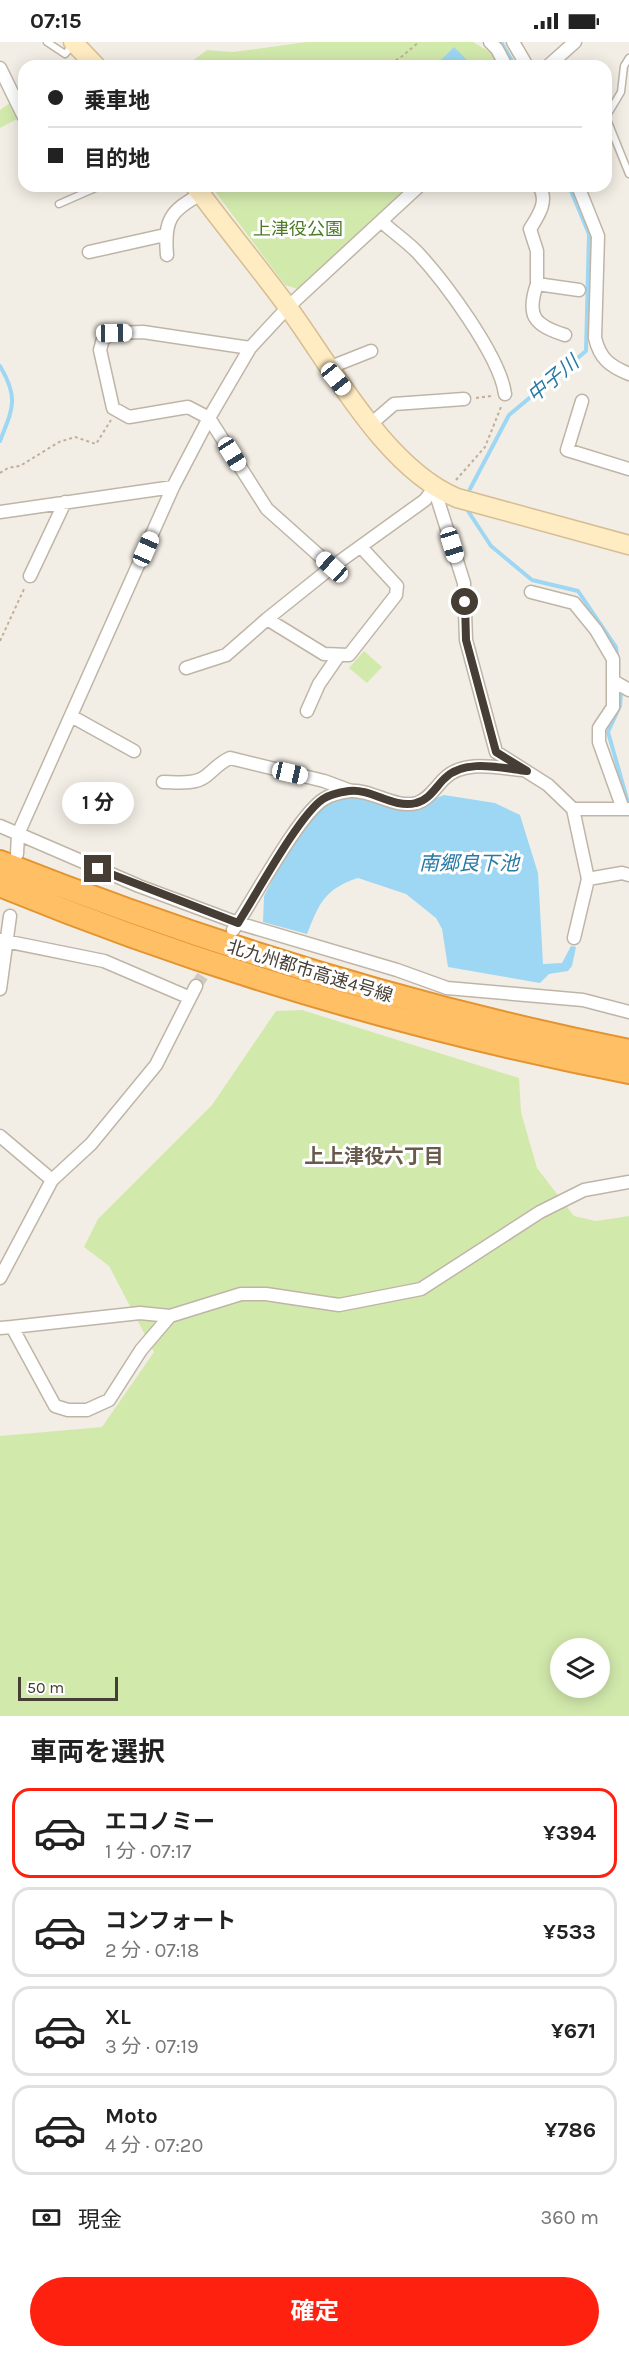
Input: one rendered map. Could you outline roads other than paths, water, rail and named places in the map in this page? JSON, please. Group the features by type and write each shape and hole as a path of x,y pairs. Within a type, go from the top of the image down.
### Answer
{"highway":[{"name":"北九州都市高速4号線","path":"8,858 137,915 327,977 530,1031 629,1051"},
{"name":"北九州都市高速4号線","path":"0,885 132,934 322,998 525,1051 629,1072"}],"street":[{"path":"490,42 503,60"},
{"path":"513,42 524,60"},
{"path":"555,60 575,42"},
{"path":"0,68 18,105"},
{"path":"167,255 165,235 172,214 196,192"},
{"path":"200,192 288,307 328,368 396,453 439,490 629,545"},
{"path":"8,858 173,487 209,418 250,348 288,307 412,192"},
{"path":"543,192 543,206 530,229 537,251 537,284 531,302 533,316 544,328 565,335"},
{"path":"580,192 598,236 596,338 598,350 609,366 629,374"},
{"path":"381,222 417,252 471,324 503,382 505,394"},
{"path":"89,252 165,235"},
{"path":"537,284 579,290"},
{"path":"250,348 143,332 114,333 103,339 100,350 113,408 129,417 188,407 209,418 267,510 332,567"},
{"path":"328,368 371,351"},
{"path":"372,423 394,404 464,399"},
{"path":"582,401 567,450 629,469"},
{"path":"0,512 173,487"},
{"path":"186,668 226,655 332,567 439,490"},
{"path":"439,490 464,583 466,640 496,752 548,785 573,809 588,879 574,938"},
{"path":"30,576 65,502"},
{"path":"267,619 324,654 349,655 396,595 397,586 362,547"},
{"path":"531,592 574,603 596,630 613,659 615,682 613,707 599,728 599,742 626,809 573,809"},
{"path":"307,711 319,684 339,655"},
{"path":"615,682 629,690"},
{"path":"71,716 134,751"},
{"path":"163,782 187,782 204,778 219,763 230,758 324,781 351,791 398,803 416,803 431,795 445,777 460,768 482,766 527,771"},
{"path":"236,927 305,818 324,799 351,791"},
{"path":"0,826 236,927 397,970 447,988 583,1000 629,1012"},
{"path":"588,879 622,873 629,875"},
{"path":"0,989 2,941 10,916"},
{"path":"2,941 104,961 188,998"},
{"path":"0,1278 52,1180 91,1144 156,1065 196,986"},
{"path":"0,1136 52,1180"},
{"path":"170,1316 141,1350 109,1400 87,1410 68,1410 56,1406 6,1328 140,1313 170,1316 241,1294 266,1294 339,1305 421,1289 540,1212 584,1190 629,1182"}],"lane":[{"path":"47,42 65,54 82,50"},
{"path":"612,107 621,92 624,66 629,58"},
{"path":"612,132 629,174"},
{"path":"59,204 86,192"}],"water":[{"path":"454,47 467,60 441,60"},
{"name":"南郷良下池","path":"444,795 495,803 520,815 538,873 543,964 562,963 571,946 576,947 572,966 568,971 549,974 540,983 448,967 442,929 436,918 406,894 358,878 337,887 324,899 307,934 263,922 264,896 285,857 311,818 329,803 347,796 407,809"}],"waterway":[{"name":"中子川","path":"501,42 512,60"},
{"name":"中子川","path":"470,489 509,415 586,351 589,234 572,192"},
{"path":"0,366 12,395 11,411 0,441"},
{"name":"中子川","path":"468,511 491,546 532,580 578,591 616,647 617,656"},
{"name":"中子川","path":"621,693 620,706 608,732 629,806"}],"tunnel":[{"path":"196,986 212,961"}],"district":[{"name":"上上津役六丁目","path":"374,1156"}],"park label":[{"name":"上津役公園","path":"298,229"}]}
